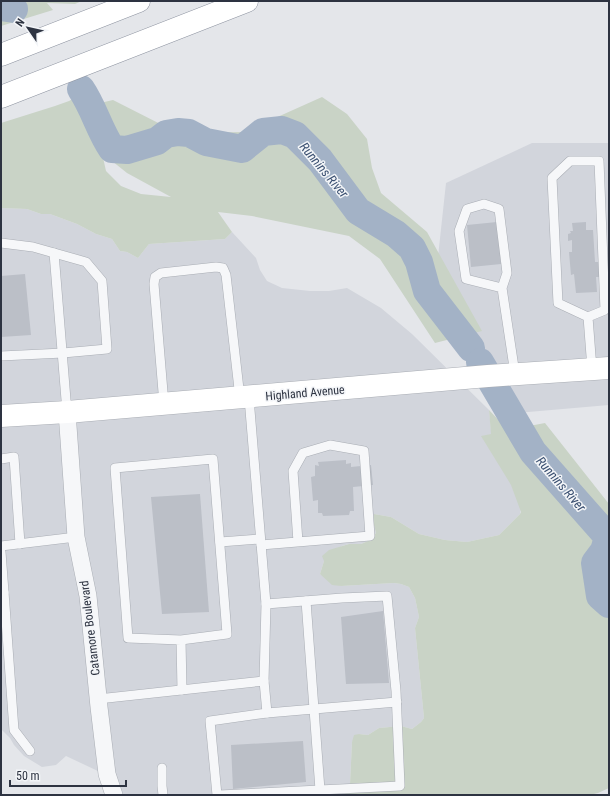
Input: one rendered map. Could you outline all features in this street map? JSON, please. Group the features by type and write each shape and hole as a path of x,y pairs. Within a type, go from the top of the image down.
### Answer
{"main road":[{"path":"1,55 139,1"},
{"path":"1,97 247,1"},
{"name":"Highland Avenue","path":"1,416 244,398 600,368"}],"street":[{"name":"Catamore Boulevard","path":"67,412 76,537 88,596 107,774 114,795"}],"lane":[{"path":"570,161 599,161 605,310 588,317 558,303 552,178 570,161"},
{"path":"502,288 466,279 459,231 467,209 484,204 499,209 507,273 502,288 515,374"},
{"path":"1,243 33,247 86,262 102,280 108,349 1,356"},
{"path":"54,253 67,412"},
{"path":"164,404 154,284 155,277 161,273 216,267 223,268 226,275 244,398 266,604 264,681 266,713"},
{"path":"588,317 600,368"},
{"path":"220,542 298,542 370,536 364,451 330,445 303,453 293,471 298,542"},
{"path":"1,459 14,457 20,544"},
{"path":"212,459 227,634 181,640 128,638 115,468 212,459"},
{"path":"1,546 76,537"},
{"path":"1,552 14,730 30,751"},
{"path":"266,604 387,596 397,702 400,786 218,795 210,721 266,713 397,702"},
{"path":"306,601 320,790"},
{"path":"181,640 182,690"},
{"path":"98,699 264,681"},
{"path":"162,768 163,795"}],"shaded area":[{"path":"1,1 82,1 75,4 47,3 53,10 1,26"},
{"path":"94,87 99,95 100,103 113,100 178,133 244,132 322,97 347,114 367,139 372,168 381,193 427,232 482,331 435,343 380,259 349,236 252,216 218,212 232,232 225,239 149,244 138,258 127,252 120,251 112,239 96,234 77,224 50,214 41,214 27,209 1,208 1,123 69,101","holes":["102,153 127,173 171,197 141,194 121,186 106,171"]},
{"path":"532,143 609,143 609,405 506,414 437,266 446,183"},
{"path":"1,208 27,209 41,214 50,214 77,224 96,234 112,239 120,251 127,252 138,258 149,244 225,239 232,232 256,258 260,270 267,281 282,288 310,291 329,291 347,288 381,308 412,334 489,410 492,440 526,482 520,514 499,535 467,542 445,540 419,534 391,517 374,514 373,521 376,533 368,541 361,544 349,544 342,546 324,561 320,574 341,586 394,583 409,587 415,598 419,617 415,628 424,718 412,729 401,726 379,728 368,735 359,734 352,742 350,784 345,795 112,795 100,772 66,756 56,765 42,767 24,756 1,729"},
{"path":"489,410 508,430 545,423 609,504 609,788 590,795 299,795 345,794 350,784 352,742 354,735 368,735 379,728 401,726 412,729 424,718 415,628 419,617 415,598 409,587 394,583 341,586 332,585 320,574 324,561 322,556 329,550 349,544 361,544 368,541 376,533 373,521 374,514 391,517 419,534 445,540 467,542 499,535 521,512 511,485 481,436 491,434"}],"building":[{"path":"497,222 501,264 471,267 467,225"},
{"path":"586,222 586,230 593,230 595,262 599,262 600,277 596,277 597,292 576,293 574,274 571,275 569,252 572,252 572,240 568,241 568,234 571,233 570,231 573,231 572,223"},
{"path":"25,274 31,335 1,337 1,276"},
{"path":"346,460 346,464 351,463 351,467 371,465 373,485 353,487 354,511 350,511 349,515 323,516 322,513 318,513 318,500 313,501 311,477 315,476 315,465 319,466 318,462"},
{"path":"200,494 209,612 162,614 151,497"},
{"path":"383,611 389,683 346,684 341,617"},
{"path":"303,741 306,782 233,789 231,745"}],"waterway":[{"name":"Runnins River","path":"1,7 14,9"},
{"name":"Runnins River","path":"81,89 112,149 127,150 157,141 166,134 178,132 189,133 206,142 242,149 263,132 282,130 295,135 320,160 358,211 396,234 412,248 419,262 427,291 471,348"},
{"name":"Runnins River","path":"480,362 533,452 608,537 604,551 595,563 600,596 609,604"}]}
